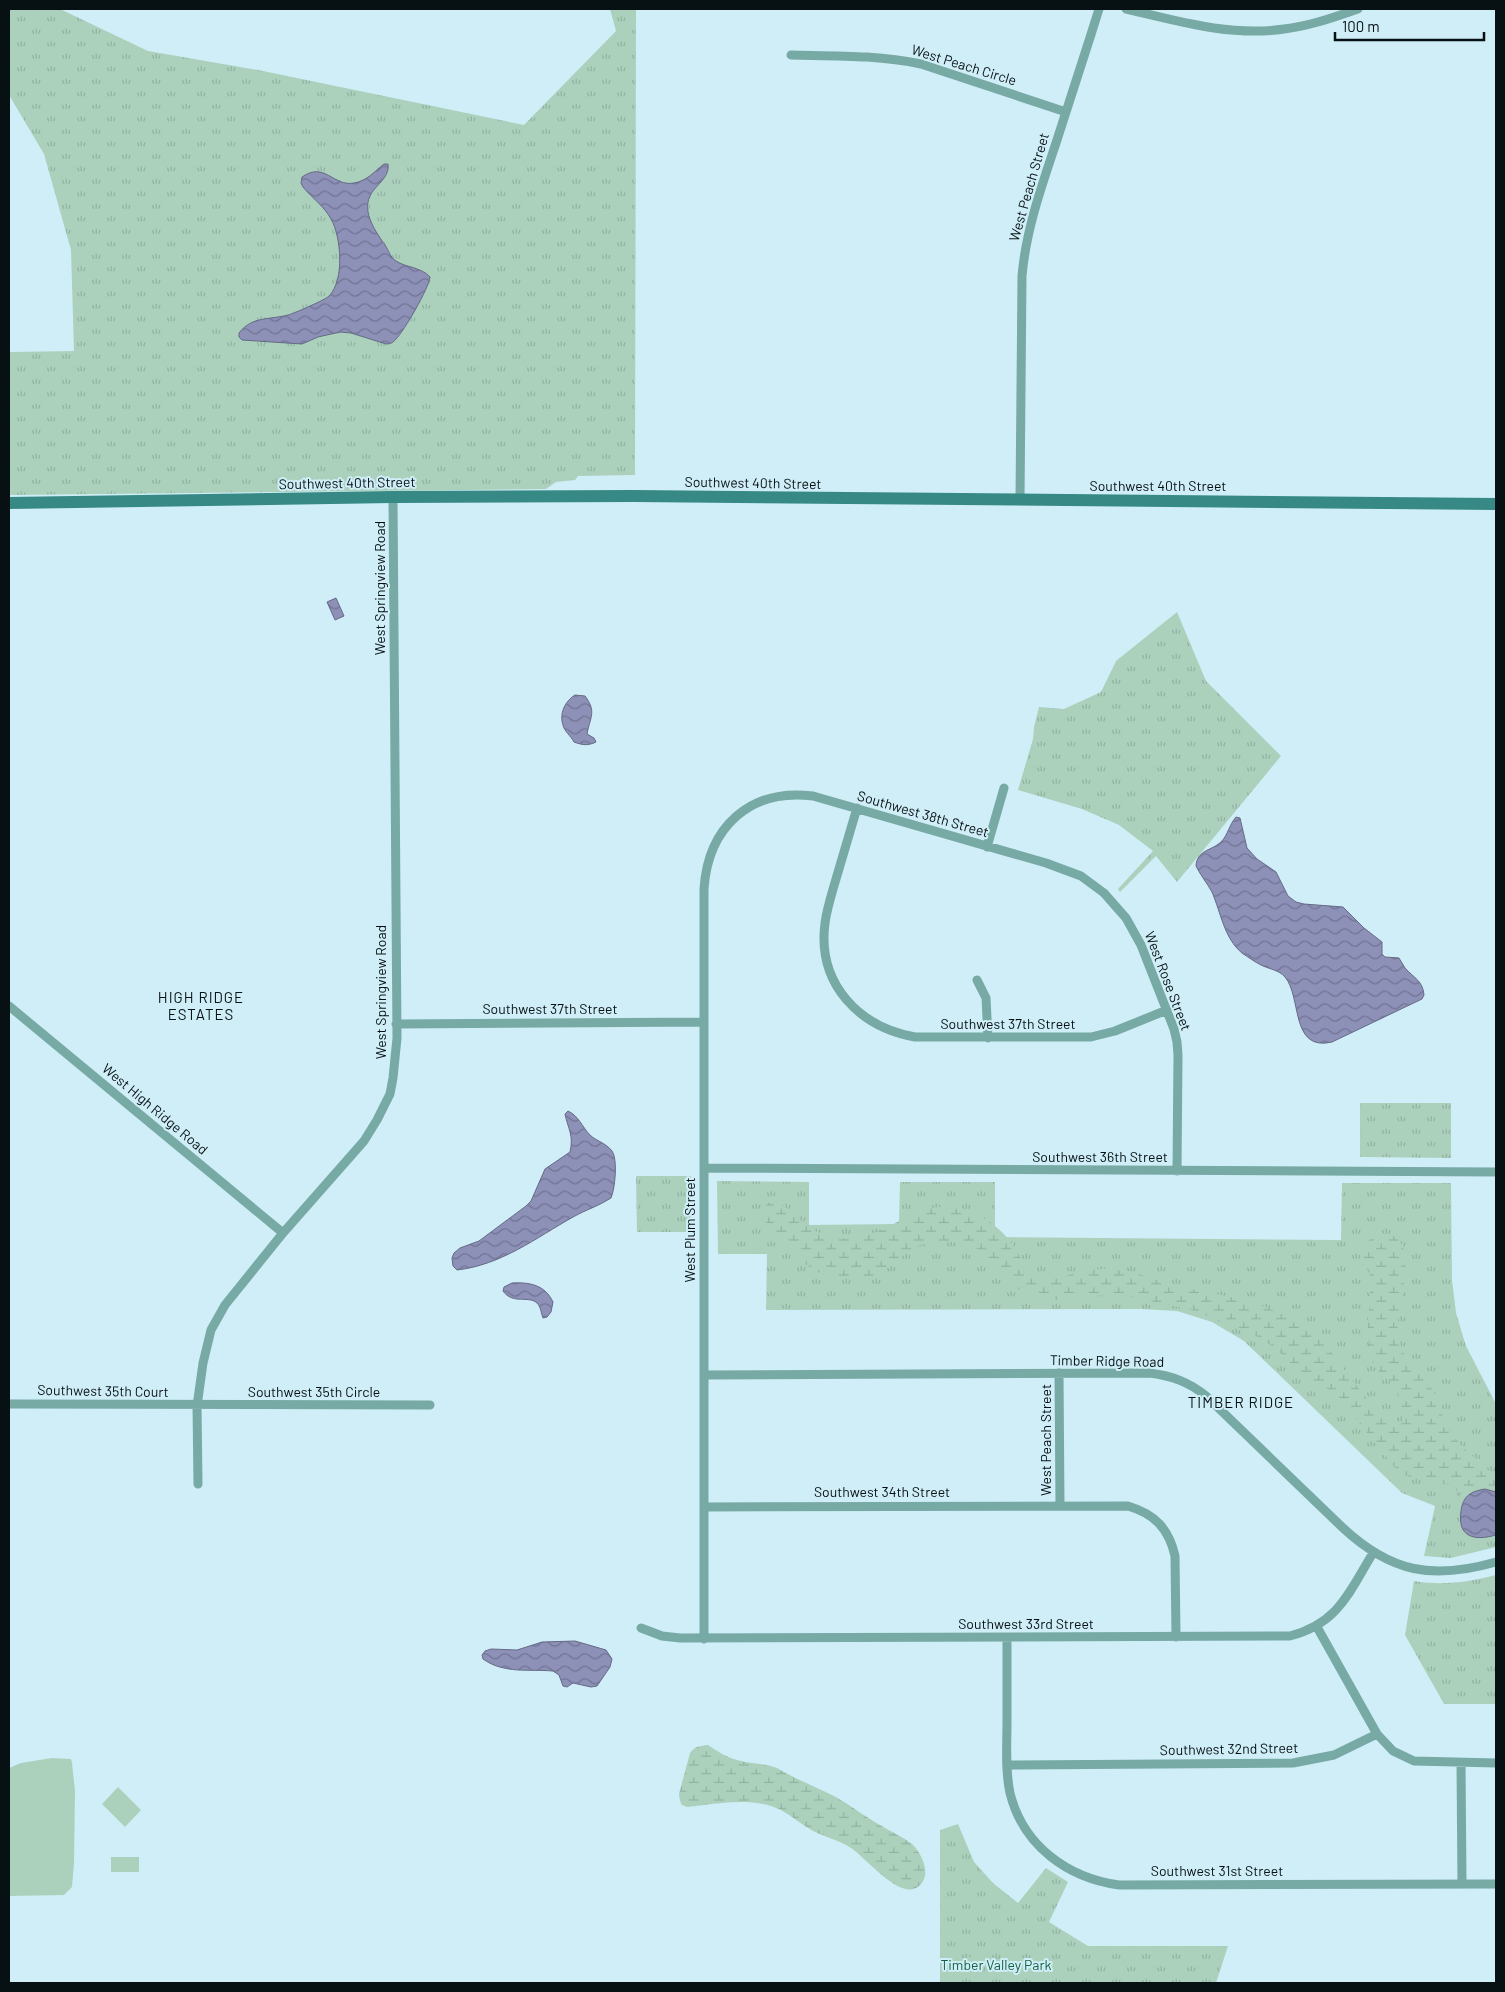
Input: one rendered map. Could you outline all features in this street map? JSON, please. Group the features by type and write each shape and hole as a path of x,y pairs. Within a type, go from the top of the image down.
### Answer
{"main road":[{"name":"Southwest 40th Street","path":"9,503 393,497 634,496 1496,504"}],"street":[{"name":"West Peach Street","path":"1020,500 1022,276 1024,252 1029,228 1099,9"},
{"path":"1126,9 1206,27 1266,31 1309,25 1358,9"},
{"name":"West Peach Circle","path":"791,55 873,56 898,59 921,64 1066,112"},
{"name":"West Springview Road","path":"198,1484 197,1406 209,1335 225,1305 283,1233 364,1141 390,1094 393,1078 396,1024 393,497"},
{"path":"987,847 1004,788"},
{"name":"Southwest 38th Street","path":"726,827 736,817 754,805 780,797 796,795 813,796 1081,876 1110,899"},
{"name":"Southwest 37th Street","path":"856,808 827,913 824,936 829,968 839,989 853,1007 876,1025 904,1035 927,1038 1091,1037 1115,1031 1167,1010"},
{"name":"West Plum Street","path":"704,1638 705,875 711,850 726,827"},
{"name":"West Rose Street","path":"1110,899 1134,932 1174,1028 1178,1055 1178,1171"},
{"path":"977,980 986,998 988,1038"},
{"name":"West High Ridge Road","path":"9,1006 283,1233"},
{"name":"Southwest 37th Street","path":"396,1024 704,1022"},
{"name":"Southwest 36th Street","path":"704,1168 1496,1172"},
{"name":"Timber Ridge Road","path":"704,1375 1150,1373 1166,1375 1195,1387 1206,1396 1342,1527 1373,1553 1394,1563 1430,1571 1455,1571 1496,1562"},
{"name":"West Peach Street","path":"1059,1374 1060,1506"},
{"name":"Southwest 35th Court","path":"9,1404 197,1406"},
{"name":"Southwest 35th Circle","path":"197,1406 430,1405"},
{"path":"1060,1506 1128,1506 1140,1509 1160,1522 1170,1538 1175,1556 1176,1637"},
{"name":"Southwest 34th Street","path":"704,1507 1060,1506"},
{"name":"Southwest 33rd Street","path":"641,1628 662,1636 704,1638 1290,1636 1317,1627 1333,1615 1373,1553"},
{"path":"1317,1627 1377,1734 1393,1751 1414,1761 1496,1763"},
{"path":"1006,1638 1007,1765"},
{"name":"Southwest 32nd Street","path":"1007,1765 1293,1763 1334,1755 1377,1734"},
{"path":"1461,1763 1462,1884"},
{"name":"Southwest 31st Street","path":"1007,1765 1011,1794 1016,1812 1032,1839 1057,1862 1072,1872 1102,1882 1119,1885 1496,1884"}],"green space":[{"path":"9,9 60,9 148,51 258,70 524,125 616,31 610,9 636,9 635,475 578,476 575,480 556,482 546,489 9,495 9,352 74,351 71,250 44,154 9,95"},
{"path":"1177,612 1206,681 1281,756 1177,882 1156,856 1120,892 1118,889 1153,851 1119,825 1082,809 1018,790 1033,739 1039,707 1064,709 1101,692 1116,661"},
{"path":"1360,1103 1451,1103 1451,1158 1360,1157"},
{"path":"636,1176 691,1176 691,1232 637,1232"},
{"path":"717,1181 809,1182 809,1225 899,1224 900,1182 995,1182 995,1237 1341,1240 1342,1183 1451,1183 1452,1280 1456,1313 1466,1346 1496,1404 1496,1547 1451,1558 1424,1556 1435,1506 1402,1493 1244,1341 1212,1322 1177,1311 1142,1309 766,1310 767,1254 718,1254"},
{"path":"773,1201 787,1208 814,1230 827,1236 841,1238 857,1238 871,1234 929,1209 945,1207 963,1209 979,1215 1000,1230 1016,1249 1027,1270 1043,1280 1054,1280 1087,1270 1116,1269 1262,1306 1294,1321 1323,1343 1370,1403 1390,1421 1399,1424 1402,1422 1402,1413 1398,1394 1392,1383 1375,1367 1370,1352 1368,1326 1370,1283 1363,1253 1366,1244 1374,1236 1388,1234 1394,1236 1401,1243 1406,1264 1398,1326 1401,1346 1408,1360 1433,1391 1446,1424 1454,1436 1464,1449 1496,1477 1496,1492 1476,1491 1464,1500 1449,1485 1413,1478 1399,1473 1337,1395 1300,1372 1275,1348 1250,1332 1192,1310 1132,1297 1089,1295 1046,1301 1037,1299 1018,1289 976,1248 956,1242 944,1241 919,1245 881,1273 869,1277 843,1279 831,1277 815,1271 804,1263 767,1224 763,1213 767,1204"},
{"path":"1496,1575 1496,1704 1444,1704 1405,1635 1414,1581 1455,1582 1476,1580"},
{"path":"708,1745 733,1759 777,1768 832,1795 906,1839 916,1848 922,1859 925,1868 925,1878 922,1883 916,1888 909,1890 900,1887 882,1875 851,1848 813,1831 785,1812 770,1806 746,1802 687,1807 682,1805 679,1794 690,1753 700,1746"},
{"path":"52,1758 71,1759 72,1763 75,1791 72,1887 64,1895 9,1896 9,1768 21,1763"},
{"path":"118,1787 141,1810 125,1827 102,1804"},
{"name":"Timber Valley Park","path":"958,1824 974,1862 993,1883 1018,1903 1046,1868 1068,1882 1049,1922 1088,1946 1228,1946 1216,1983 940,1983 940,1830"},
{"path":"111,1857 139,1857 139,1872 111,1872"},
{"path":"968,1956 979,1960 971,1979 960,1974"}],"water":[{"path":"384,164 388,164 387,173 372,192 368,202 371,222 394,259 422,271 430,277 421,299 400,334 394,341 387,344 351,333 340,332 318,337 302,344 242,340 239,337 239,333 249,324 297,312 326,298 334,289 340,258 337,236 328,214 303,187 301,183 302,177 317,172 340,182 354,183 367,178"},
{"path":"336,598 344,616 335,620 327,602"},
{"path":"575,695 585,696 591,706 592,715 587,734 594,738 596,742 585,745 574,742 564,727 562,717 564,708"},
{"path":"1236,817 1240,818 1247,848 1257,859 1276,872 1288,896 1296,902 1304,904 1343,907 1364,928 1382,942 1382,954 1385,957 1399,958 1405,968 1418,980 1423,990 1424,995 1422,999 1332,1042 1319,1043 1309,1039 1299,1021 1294,997 1285,977 1277,971 1256,962 1236,947 1227,933 1212,892 1196,866 1202,854 1221,842"},
{"path":"568,1111 578,1119 590,1135 607,1146 614,1155 615,1174 611,1198 518,1250 488,1263 457,1270 453,1266 452,1258 454,1253 460,1248 479,1241 526,1206 531,1201 545,1169 570,1152 571,1136 565,1114"},
{"path":"512,1283 531,1284 546,1292 553,1302 551,1312 547,1317 543,1318 537,1303 511,1298 507,1295 503,1291 504,1287"},
{"path":"1485,1489 1496,1492 1496,1535 1481,1538 1465,1532 1460,1520 1461,1508 1468,1496 1475,1491"},
{"path":"575,1641 606,1650 612,1659 610,1667 597,1686 591,1687 573,1683 567,1687 563,1686 559,1675 553,1671 517,1670 499,1667 483,1659 482,1655 485,1651 491,1649 517,1650 542,1642"}],"district":[{"name":"HIGH RIDGE ESTATES","path":"201,1006"},
{"name":"TIMBER RIDGE","path":"1241,1403"}]}
